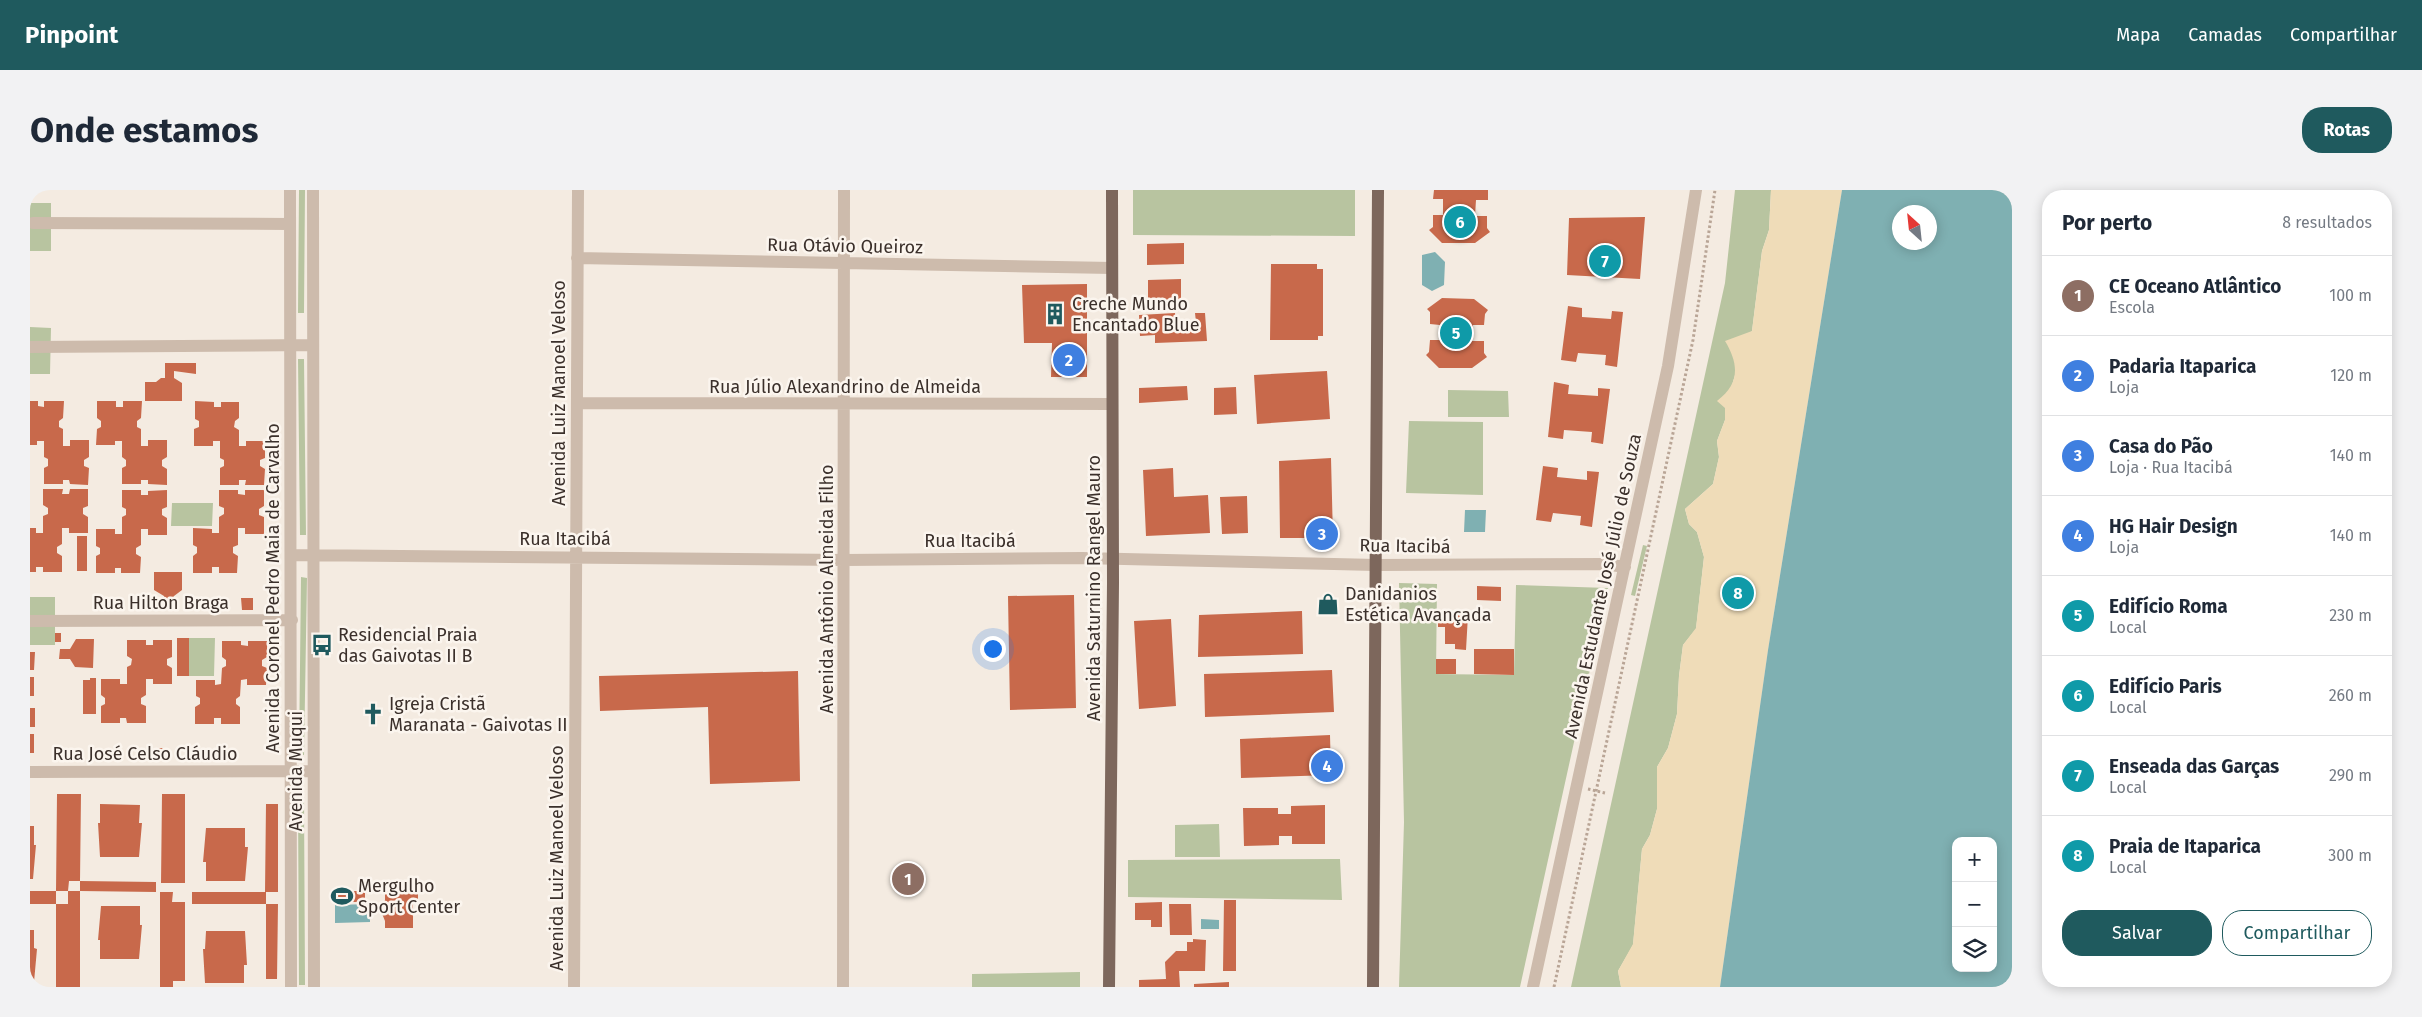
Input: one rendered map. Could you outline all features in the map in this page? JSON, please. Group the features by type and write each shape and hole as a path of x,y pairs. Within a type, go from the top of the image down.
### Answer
{"main road":[{"name":"Avenida Saturnino Rangel Mauro","path":"1109,987 1112,190"},
{"path":"1373,987 1378,190"}],"street":[{"name":"Avenida Coronel Pedro Maia de Carvalho","path":"290,190 292,555 291,987"},
{"path":"313,190 312,345 315,556"},
{"name":"Avenida Luiz Manoel Veloso","path":"574,987 578,190"},
{"name":"Avenida Antônio Almeida Filho","path":"843,987 844,190"},
{"name":"Avenida Estudante José Júlio de Souza","path":"1533,987 1668,366 1696,190"},
{"path":"33,223 290,224"},
{"name":"Rua Otávio Queiroz","path":"577,258 1112,268"},
{"path":"31,347 312,345"},
{"name":"Rua Júlio Alexandrino de Almeida","path":"577,403 844,405 1112,404"},
{"name":"Rua Itacibá","path":"292,555 576,556 845,560 1112,559 1376,564 1604,564 1625,567"},
{"name":"Avenida Muqui","path":"314,987 313,771 315,556"},
{"name":"Rua Hilton Braga","path":"31,621 292,620"},
{"name":"Rua José Celso Cláudio","path":"30,772 313,771"}],"path":[{"name":"Avenida Estudante José Júlio de Souza","path":"1554,987 1693,340 1715,190"}],"green space":[{"path":"299,190 305,190 304,313 298,313"},
{"path":"1133,190 1355,190 1355,236 1133,235"},
{"path":"1735,190 1771,190 1769,230 1762,251 1752,331 1734,355 1736,372 1725,408 1725,420 1717,441 1719,457 1713,484 1685,509 1689,524 1697,532 1704,557 1696,629 1683,645 1677,714 1668,748 1657,767 1657,809 1650,835 1642,849 1633,945 1618,971 1621,987 1571,987 1725,283"},
{"path":"30,203 51,203 51,251 30,251"},
{"path":"30,327 51,328 50,374 30,374"},
{"path":"298,359 304,359 306,535 300,535"},
{"path":"1448,390 1508,391 1509,417 1448,417"},
{"path":"1409,421 1483,422 1483,495 1406,493"},
{"path":"172,503 213,503 212,526 171,526"},
{"path":"1643,545 1647,546 1635,596 1631,595"},
{"path":"301,577 307,578 304,755 299,755"},
{"path":"1399,583 1437,584 1436,674 1514,675 1516,585 1608,588 1520,987 1399,987 1404,822"},
{"path":"30,597 55,597 55,645 30,645"},
{"path":"189,638 215,638 214,676 189,676"},
{"path":"298,798 304,798 305,985 299,985"},
{"path":"1219,824 1220,857 1175,857 1175,825"},
{"path":"1340,859 1342,900 1128,897 1128,860"},
{"path":"1080,972 1080,987 972,987 972,974"}],"sand":[{"path":"1771,190 1842,190 1768,650 1720,987 1621,987 1618,971 1633,944 1642,849 1650,835 1657,809 1657,767 1668,748 1677,714 1683,645 1696,628 1704,557 1697,532 1689,524 1685,509 1713,484 1719,457 1717,441 1725,420 1725,408 1717,401 1730,388 1735,373 1733,358 1725,341 1752,331 1762,251 1769,230"}],"water":[{"path":"1842,190 2012,190 2012,987 1720,987 1768,650"},
{"path":"1435,252 1445,262 1444,285 1432,291 1422,285 1422,255"},
{"path":"1465,510 1486,510 1485,532 1464,532"},
{"path":"370,904 370,922 335,923 335,905"},
{"path":"1201,919 1219,920 1219,929 1201,929"}],"building":[{"path":"1434,190 1488,190 1488,200 1476,200 1475,216 1487,216 1487,228 1490,232 1475,243 1442,243 1429,230 1433,227 1433,215 1443,215 1443,199 1433,199"},
{"path":"1645,217 1640,279 1567,275 1569,218"},
{"path":"1184,243 1184,264 1147,265 1147,244"},
{"path":"1271,264 1317,264 1317,269 1323,269 1323,336 1318,336 1318,340 1270,340"},
{"path":"1181,279 1181,301 1148,301 1148,280"},
{"name":"Creche Mundo Encantado Blue","path":"1087,284 1087,377 1051,377 1052,343 1024,343 1022,285"},
{"path":"1442,298 1474,299 1488,310 1485,314 1484,325 1473,325 1472,341 1484,341 1484,353 1487,357 1472,368 1439,368 1426,355 1429,352 1430,340 1440,340 1440,325 1430,324 1430,312 1427,309"},
{"path":"1568,306 1582,308 1582,317 1611,319 1612,311 1623,312 1617,367 1605,365 1606,355 1578,353 1576,362 1561,360"},
{"path":"1175,313 1176,323 1196,322 1195,313 1205,313 1207,341 1155,343 1155,335 1140,336 1139,315"},
{"path":"165,363 196,363 196,374 174,371 174,378 182,383 182,401 145,401 145,382 156,382 161,378 165,378"},
{"path":"1327,371 1330,419 1257,424 1254,375"},
{"path":"1554,382 1569,385 1568,394 1598,396 1598,388 1610,389 1603,444 1591,442 1592,432 1564,430 1563,439 1548,437"},
{"path":"1187,386 1188,400 1139,403 1139,388"},
{"path":"1236,387 1237,414 1214,415 1214,388"},
{"path":"30,401 38,401 38,406 44,407 44,401 64,401 63,418 59,421 59,427 63,429 63,446 70,446 70,440 89,440 89,457 84,460 84,466 89,468 88,485 70,484 69,480 63,480 63,484 44,484 44,468 48,466 48,459 44,457 44,441 37,441 37,445 30,445"},
{"path":"97,401 116,401 116,407 123,407 123,401 142,401 141,418 137,421 137,427 141,429 141,446 148,446 148,440 167,440 167,457 162,460 162,466 167,469 167,485 148,484 148,480 141,480 141,484 122,484 122,468 126,466 126,460 122,457 122,441 115,441 115,445 96,445 97,429 101,427 101,421 97,418"},
{"path":"195,401 214,402 214,407 221,407 221,402 239,402 239,418 235,421 234,427 239,430 239,446 246,446 246,441 265,441 265,458 260,460 260,466 265,469 264,485 245,485 246,480 239,480 239,485 220,485 220,468 224,466 224,460 220,458 220,441 213,441 213,446 194,446 194,429 199,427 199,421 195,419"},
{"path":"1331,458 1333,538 1280,538 1279,461"},
{"path":"1543,466 1558,468 1557,477 1587,480 1587,471 1599,472 1592,527 1580,525 1581,516 1553,513 1551,522 1536,520"},
{"path":"1173,468 1174,497 1208,495 1210,533 1146,536 1143,470"},
{"path":"43,489 63,489 62,494 69,494 70,489 88,489 88,506 83,508 83,514 88,517 88,533 69,533 69,528 62,528 62,544 57,547 57,553 62,556 62,572 43,572 43,567 36,567 36,572 30,572 30,528 36,528 36,533 43,533 43,516 48,514 48,508 43,505"},
{"path":"122,490 141,490 141,495 148,495 148,491 167,490 167,507 162,509 162,515 167,518 167,535 148,535 148,529 141,529 141,545 136,548 136,554 141,557 140,573 121,573 121,568 115,568 115,573 96,573 96,556 100,554 100,548 96,546 96,529 115,529 115,534 122,534 122,517 126,515 126,509 122,507"},
{"path":"219,490 238,490 238,494 245,495 245,490 264,490 264,506 259,509 259,515 264,517 264,534 245,534 245,528 238,528 238,545 233,547 233,553 238,556 237,573 219,573 219,567 212,567 212,573 193,573 193,556 197,553 197,547 193,545 193,528 212,529 212,533 219,533 219,517 224,514 224,508 219,506"},
{"path":"1247,496 1248,533 1222,534 1220,497"},
{"path":"77,536 87,536 87,571 77,571"},
{"path":"154,572 182,572 182,590 174,596 174,606 164,606 164,596 154,590"},
{"path":"1477,586 1501,587 1501,601 1477,600"},
{"path":"1074,595 1076,708 1010,710 1008,596"},
{"path":"241,598 253,598 253,610 242,610"},
{"path":"1302,611 1303,654 1198,657 1199,615"},
{"path":"1438,615 1468,615 1466,650 1455,649 1455,644 1445,644 1445,627 1438,627"},
{"path":"1171,619 1176,706 1139,709 1134,621"},
{"path":"55,633 61,633 61,642 55,642"},
{"path":"177,638 189,638 189,676 177,676"},
{"path":"76,639 94,639 93,668 75,667 70,659 59,659 60,649 70,649"},
{"path":"127,640 146,640 146,645 153,645 153,640 172,640 172,657 167,659 167,665 172,668 172,684 153,684 153,679 146,679 146,695 141,698 141,704 146,706 146,723 127,723 126,718 120,718 120,723 101,723 101,706 105,704 105,698 101,695 101,679 120,679 120,684 127,684 127,667 131,665 132,659 127,656"},
{"path":"222,641 241,641 241,645 248,646 248,641 267,641 267,657 262,660 262,666 267,668 266,685 247,685 247,679 241,680 240,696 236,699 236,704 240,707 240,724 221,724 221,718 214,718 214,724 195,724 195,707 200,704 200,698 196,696 196,680 215,680 215,685 221,684 222,668 226,666 226,660 222,657"},
{"path":"1474,649 1514,649 1514,675 1474,674"},
{"path":"30,652 35,652 34,670 30,670"},
{"path":"1436,659 1456,659 1456,674 1436,674"},
{"path":"1332,670 1334,712 1205,717 1204,674"},
{"path":"798,671 800,781 710,784 708,707 600,711 599,676"},
{"path":"30,677 34,677 34,696 30,696"},
{"path":"90,678 96,678 96,714 83,714 83,680 90,680"},
{"path":"30,708 35,708 35,727 30,727"},
{"path":"30,734 34,734 34,753 30,753"},
{"path":"1330,735 1331,775 1241,778 1240,739"},
{"path":"155,748 166,748 165,757 154,757"},
{"path":"57,794 81,794 80,881 69,881 68,891 56,891"},
{"path":"162,794 185,794 185,883 161,883"},
{"path":"100,804 140,805 139,823 142,823 139,857 100,857 98,823 100,823"},
{"path":"266,804 278,804 278,892 266,892 266,904 192,904 192,892 265,892"},
{"path":"1325,805 1325,844 1292,844 1292,836 1279,836 1279,845 1244,846 1243,808 1278,808 1278,814 1291,814 1291,806"},
{"path":"30,826 34,826 34,845 36,845 33,879 30,879"},
{"path":"206,828 245,828 245,847 248,847 245,881 206,881 206,862 203,862"},
{"path":"80,881 156,882 156,892 80,891"},
{"path":"30,891 56,891 56,904 30,904"},
{"path":"68,891 80,891 80,987 56,987 56,904 68,904"},
{"path":"336,891 365,891 365,900 362,902 339,902 336,899"},
{"path":"385,891 418,891 418,902 413,902 413,928 385,928 385,921 381,911 385,900"},
{"path":"160,892 173,892 172,902 185,902 185,981 173,981 173,987 160,987"},
{"path":"1224,900 1236,900 1236,971 1223,971"},
{"path":"1162,902 1162,927 1151,927 1151,920 1135,920 1135,903"},
{"path":"266,904 278,904 277,979 266,979"},
{"path":"1169,904 1191,904 1192,935 1170,935"},
{"path":"101,906 140,906 140,925 142,925 139,959 100,959 100,940 98,940"},
{"path":"30,930 34,930 34,948 37,949 34,982 30,982"},
{"path":"206,931 245,931 247,965 244,965 244,983 205,983 203,949 205,949"},
{"path":"1193,939 1206,940 1205,971 1179,971 1180,987 1139,987 1139,980 1166,979 1165,962 1176,951 1187,951 1187,942 1193,942"},
{"path":"1229,982 1229,987 1194,987 1194,984"}],"place":[{"name":"Edifício Paris","path":"1460,222"},
{"name":"Enseada das Garças","path":"1605,261"},
{"name":"Creche Mundo Encantado Blue","path":"1055,314"},
{"name":"Edifício Roma","path":"1456,333"},
{"name":"Padaria Itaparica","path":"1069,360"},
{"name":"Casa do Pão","path":"1322,534"},
{"name":"Praia de Itaparica","path":"1738,593"},
{"name":"Danidanios Estética Avançada","path":"1328,604"},
{"name":"Residencial Praia das Gaivotas II B","path":"322,645"},
{"name":"Igreja Cristã Maranata - Gaivotas II","path":"373,714"},
{"name":"HG Hair Design","path":"1327,766"},
{"name":"CE Oceano Atlântico","path":"908,879"},
{"name":"Mergulho Sport Center","path":"342,896"}]}
